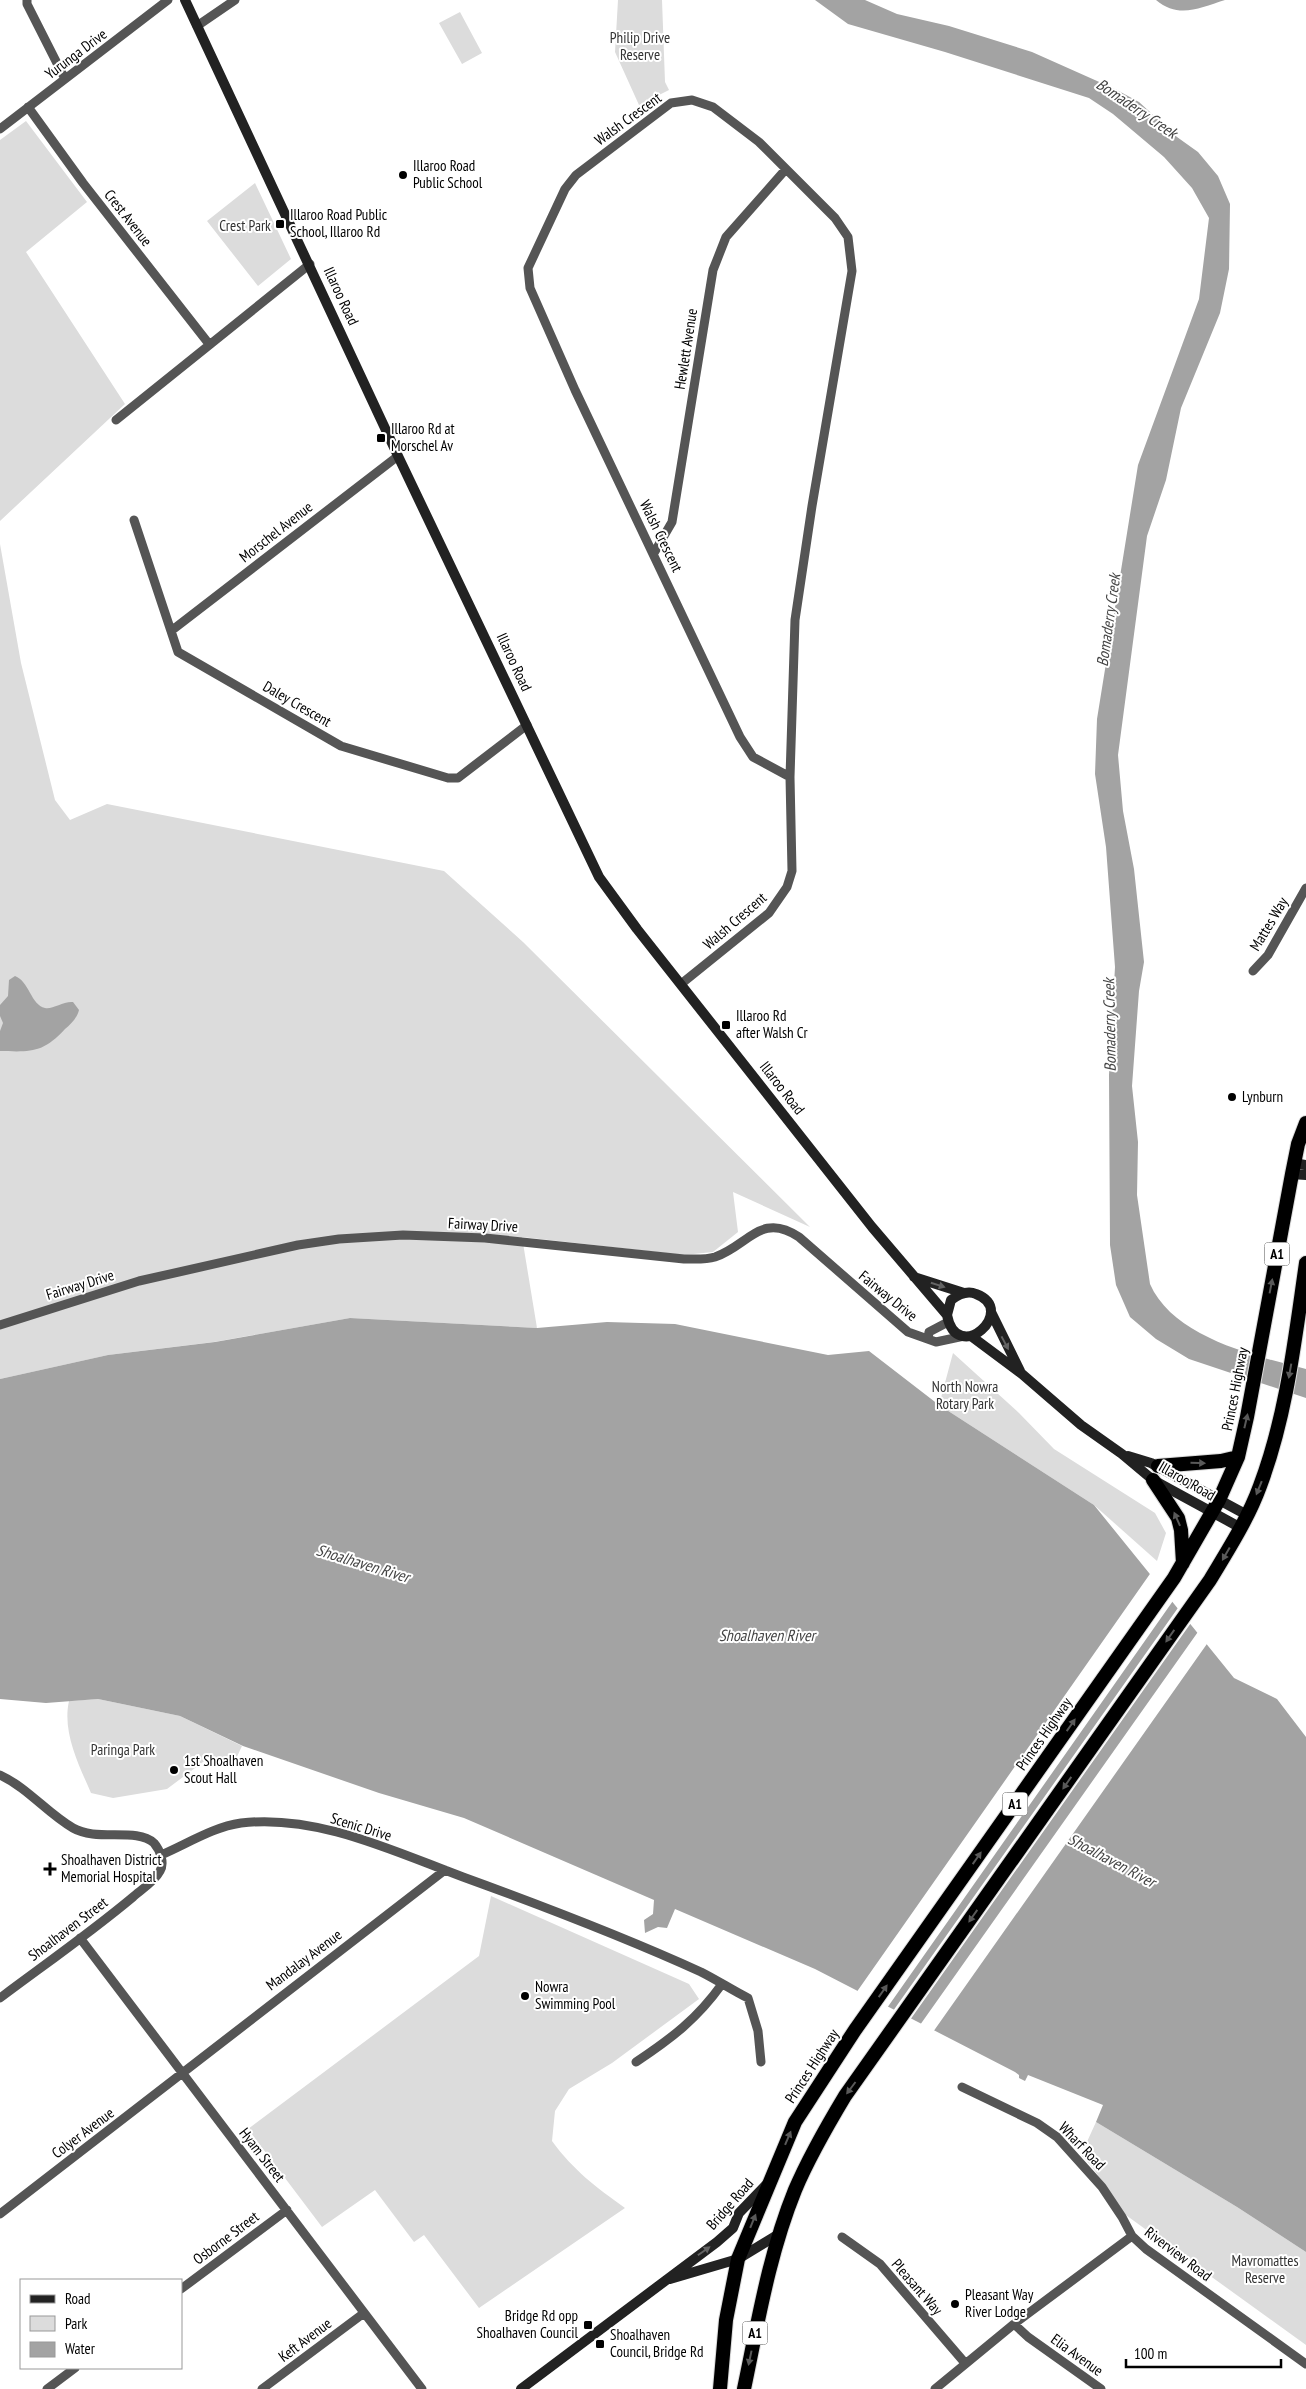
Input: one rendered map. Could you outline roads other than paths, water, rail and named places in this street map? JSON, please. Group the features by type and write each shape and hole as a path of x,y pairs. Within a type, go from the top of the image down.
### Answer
{"highway":[{"name":"Princes Highway","path":"720,2389 726,2320 738,2259 795,2122 855,2030 1174,1578 1219,1500 1238,1457 1297,1167 1298,1144 1306,1122"},
{"name":"A1","path":"744,2389 767,2276 779,2234 795,2190 845,2096 1210,1580 1244,1521 1260,1488 1278,1432 1306,1263"},
{"path":"1158,1466 1214,1462 1238,1457"},
{"path":"1153,1480 1178,1518 1181,1530 1183,1564"}],"main road":[{"name":"Illaroo Road","path":"186,0 398,456 599,877 623,912 948,1318 952,1329 967,1336 1022,1374 1081,1424 1153,1480 1212,1512 1244,1521"},
{"path":"1297,1167 1306,1176"},
{"name":"Illaroo Road","path":"913,1276 964,1293 979,1295 985,1300 1022,1374"},
{"path":"948,1318 951,1300 964,1293"},
{"path":"967,1336 983,1331 988,1325 990,1312"},
{"name":"Illaroo Road","path":"1122,1454 1158,1466 1219,1500 1244,1521"},
{"name":"Bridge Road","path":"521,2389 733,2228 739,2213 769,2182"},
{"name":"Bridge Road","path":"665,2281 738,2259 779,2234"}],"street":[{"path":"27,0 27,4 53,60 65,80"},
{"name":"Yurunga Drive","path":"0,129 168,0"},
{"path":"198,26 234,0"},
{"name":"Walsh Crescent","path":"681,984 769,913 787,887 792,871 790,777 795,620 812,506 852,271 848,237 835,218 759,142 713,107 692,100 671,104 576,175 565,189 528,268 530,288 575,390 740,737 754,757 790,777"},
{"name":"Crest Avenue","path":"28,107 83,183 209,344"},
{"name":"Hewlett Avenue","path":"654,553 672,522 713,270 726,237 786,169"},
{"path":"116,420 310,264"},
{"name":"Morschel Avenue","path":"171,630 398,456"},
{"name":"Daley Crescent","path":"134,520 178,652 341,746 448,778 458,778 527,725"},
{"name":"Mattes Way","path":"1253,971 1268,955 1306,888"},
{"name":"Fairway Drive","path":"0,1325 140,1281 298,1245 339,1239 403,1235 485,1238 684,1259 703,1259 726,1252 755,1233 774,1227 783,1228 799,1237 908,1332 936,1342 967,1336"},
{"name":"Fairway Drive","path":"928,1339 929,1332 948,1318"},
{"path":"0,1775 22,1788 74,1828 96,1836 146,1839 154,1843 161,1855"},
{"name":"Scenic Drive","path":"161,1855 217,1829 241,1823 271,1822 334,1832 445,1870 545,1907 703,1973 748,1998 758,2030 761,2062"},
{"name":"Shoalhaven Street","path":"0,1998 80,1938 159,1874 162,1869 161,1855"},
{"name":"Mandalay Avenue","path":"182,2074 187,2068 445,1870"},
{"name":"Hyam Street","path":"80,1938 422,2389"},
{"path":"636,2062 668,2041 704,2009 722,1984"},
{"name":"Colyer Avenue","path":"0,2214 182,2074"},
{"name":"Wharf Road","path":"962,2087 1037,2123 1057,2137 1102,2187 1132,2236"},
{"name":"Osborne Street","path":"182,2288 287,2210"},
{"path":"935,2389 1014,2324 1132,2236"},
{"name":"Riverview Road","path":"1132,2236 1146,2249 1306,2364"},
{"name":"Pleasant Way","path":"842,2237 880,2264 965,2363"},
{"name":"Keft Avenue","path":"262,2389 364,2313"},
{"name":"Elia Avenue","path":"1014,2324 1028,2337 1101,2389"},
{"path":"47,2389 74,2369"}],"water":[{"name":"Bomaderry Creek","path":"815,0 865,0 897,14 949,26 1032,52 1115,89 1139,102 1177,137 1198,152 1218,176 1230,204 1229,269 1220,313 1181,408 1166,480 1147,536 1118,755 1123,811 1134,869 1144,962 1139,991 1132,1086 1138,1142 1137,1195 1150,1284 1161,1302 1177,1318 1196,1331 1218,1342 1263,1358 1306,1369 1306,1398 1189,1359 1156,1339 1130,1317 1116,1285 1110,1245 1109,1075 1115,967 1106,847 1095,774 1097,719 1138,465 1199,299 1209,218 1192,188 1164,157 1113,114 1089,98 945,52 848,24"},
{"path":"1156,0 1225,0 1198,9 1181,10 1165,6"},
{"path":"15,976 24,983 40,1006 48,1008 73,1002 79,1010 69,1025 43,1047 28,1051 0,1051 0,1031 3,1023 0,1016 0,1005 8,996 9,980"},
{"name":"Shoalhaven River","path":"350,1318 537,1328 607,1322 675,1324 828,1355 869,1351 939,1405 1094,1505 1234,1678 1277,1699 1306,1737 1306,2252 1237,2207 1096,2122 1103,2105 1028,2075 1025,2081 1019,2078 1019,2075 1015,2072 815,1969 675,1909 667,1928 658,1927 645,1933 644,1920 653,1914 654,1900 464,1818 379,1793 243,1746 180,1716 98,1699 46,1703 0,1699 0,1379 108,1355 215,1342"}],"place":[{"name":"Illaroo Road Public School","path":"403,175"},
{"name":"Illaroo Road Public School, Illaroo Rd","path":"280,224"},
{"name":"Illaroo Rd at Morschel Av","path":"381,438"},
{"name":"Illaroo Rd after Walsh Cr","path":"726,1025"},
{"name":"Lynburn","path":"1232,1097"},
{"name":"1st Shoalhaven Scout Hall","path":"174,1770"},
{"name":"Shoalhaven District Memorial Hospital","path":"50,1869"},
{"name":"Nowra Swimming Pool","path":"525,1996"},
{"name":"Pleasant Way River Lodge","path":"955,2304"},
{"name":"Bridge Rd opp Shoalhaven Council","path":"588,2325"},
{"name":"Shoalhaven Council, Bridge Rd","path":"600,2344"}],"park label":[{"name":"Philip Drive Reserve","path":"640,46"},
{"name":"Crest Park","path":"245,226"},
{"name":"North Nowra Rotary Park","path":"965,1396"},
{"name":"Paringa Park","path":"123,1750"},
{"name":"Mavromattes Reserve","path":"1265,2270"}]}
